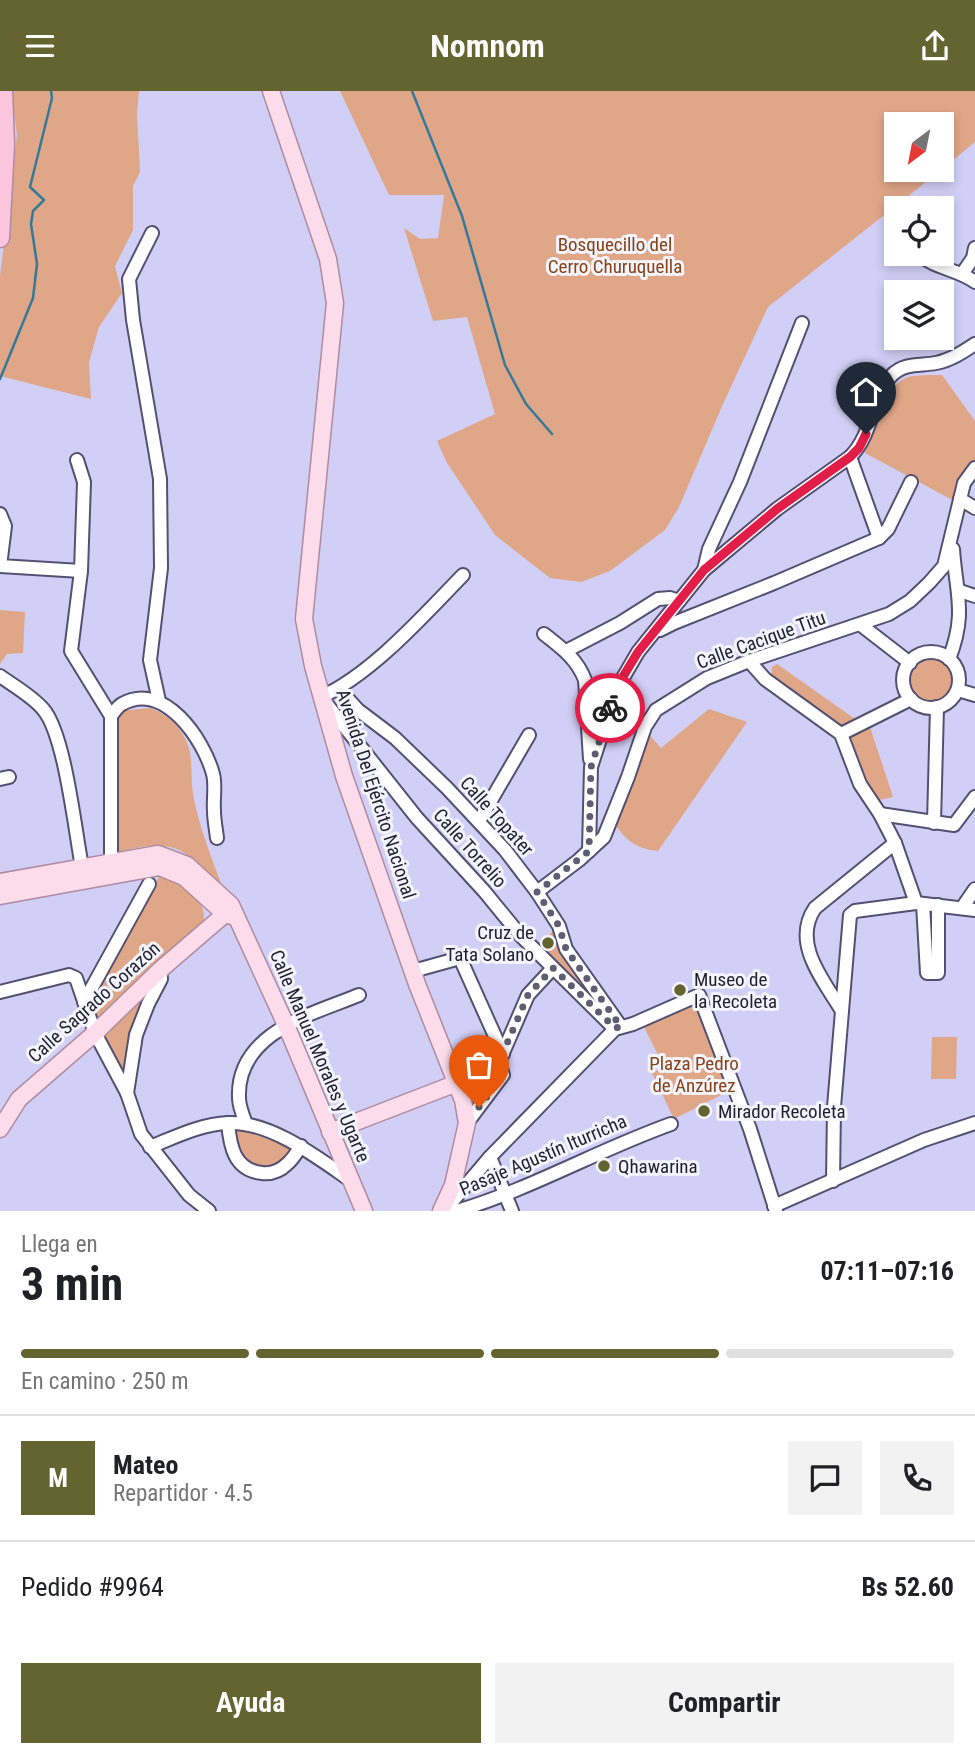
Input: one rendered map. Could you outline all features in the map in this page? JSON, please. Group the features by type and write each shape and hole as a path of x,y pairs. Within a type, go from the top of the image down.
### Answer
{"highway":[{"path":"0,238 5,145 3,91"}],"main road":[{"name":"Avenida Del Ejército Nacional","path":"271,91 328,259 335,303 304,619 321,697 344,776 413,971 463,1100 467,1123 453,1185 443,1211"},
{"path":"0,882 158,854 179,860 197,872 231,905 231,916"},
{"path":"0,896 160,867 184,877 231,916"},
{"name":"Calle Sagrado Corazón","path":"0,1129 19,1099 95,1033 160,970 231,916"},
{"name":"Calle Manuel Morales y Ugarte","path":"231,916 286,1025 364,1211"},
{"path":"330,1132 457,1083"}],"street":[{"path":"152,233 129,279 133,320 160,479 161,568 150,660 159,701"},
{"path":"962,274 973,258 975,248"},
{"path":"939,266 975,282"},
{"path":"704,570 709,549 740,482 802,323"},
{"path":"591,767 624,675 638,652 704,570 777,509 859,448 883,386 890,376 901,368 938,363 959,355 975,344"},
{"path":"850,457 879,538"},
{"path":"77,460 84,482 81,571 71,651 111,716 111,863"},
{"name":"Calle Cacique Titu","path":"537,892 604,837 645,727 656,710 707,678 749,661 889,614 910,601 929,583 944,566 964,483 975,468"},
{"path":"654,634 674,623 879,538 888,529 911,482"},
{"path":"960,499 975,508"},
{"path":"0,514 5,526 0,566 81,571"},
{"path":"949,659 960,618 960,591 954,568 952,538"},
{"path":"321,697 339,689 394,643 463,575"},
{"path":"960,591 975,596"},
{"path":"566,651 620,623 658,599 670,598 679,601"},
{"path":"861,625 910,663"},
{"path":"544,635 566,651 585,680 591,767 589,851"},
{"path":"924,653 941,654 949,659 958,673 958,689 953,698 937,707 919,705 911,699 904,685 904,677 910,663 924,653"},
{"path":"749,661 765,679 841,734 860,784 895,843 920,903 927,973 938,973 938,905"},
{"path":"0,676 43,708 52,722 60,748 82,867"},
{"name":"Calle Topater","path":"339,689 358,710 404,746 479,821 537,892 559,926 566,949 618,1028"},
{"path":"958,689 975,695"},
{"name":"Calle Torrelio","path":"321,697 417,818 520,935 618,1028"},
{"path":"111,716 122,704 139,699 159,701 176,712 201,745 214,775 217,838"},
{"path":"841,734 911,699"},
{"path":"934,823 937,707"},
{"path":"479,821 529,735"},
{"path":"880,814 954,825 975,797"},
{"path":"842,1012 807,948 806,927 809,916 815,908 895,843"},
{"path":"84,1002 149,884"},
{"path":"833,1181 834,1107 850,915 855,911 920,903 968,909 975,889"},
{"path":"413,971 460,958 503,1054"},
{"path":"467,1123 503,1075 499,1062 528,995 553,968"},
{"path":"127,1093 136,1035 148,1004 162,979 160,970"},
{"path":"0,992 69,975 76,978 95,1033 127,1093 141,1134 189,1195 209,1211"},
{"path":"246,1124 239,1099 241,1077 260,1044 286,1025 359,995"},
{"path":"443,1211 490,1157 618,1028 699,995 750,1129 775,1209 924,1140 975,1123"},
{"path":"150,1147 201,1128 228,1123 246,1124 301,1146 350,1179"},
{"path":"228,1123 230,1141 237,1160 251,1172 276,1171 286,1165 301,1146"},
{"name":"Pasaje Agustín Iturricha","path":"457,1211 505,1195 671,1124"},
{"path":"490,1157 512,1211"}],"green space":[{"path":"11,91 139,91 137,113 140,172 133,186 133,230 115,266 122,293 99,327 89,362 91,399 0,376 0,276 17,135"},
{"name":"Bosquecillo del Cerro Churuquella","path":"340,91 975,91 975,142 954,159 954,112 884,112 884,182 926,182 908,196 884,196 884,215 768,307 679,507 665,530 610,571 581,582 550,578 495,535 447,463 437,441 495,414 467,317 433,321 404,228 420,239 438,238 444,195 389,195"},
{"path":"920,375 942,375 975,421 975,462 956,502 865,453 870,434 886,398 900,381"},
{"path":"0,610 25,612 23,653 7,654 0,664"},
{"path":"930,656 947,662 953,679 947,696 930,702 913,696 907,679 913,662"},
{"path":"777,664 858,721 841,728 771,678 772,667"},
{"path":"150,708 171,720 186,740 196,807 225,894 201,867 181,851 156,846 119,852 116,848 116,716 119,711"},
{"path":"709,709 747,722 658,851 638,846 623,835 614,823 646,731 661,748"},
{"path":"870,727 893,797 879,800 867,784 848,741 849,735"},
{"path":"160,875 192,892 202,907 203,924 102,1018 97,1017 89,1006 91,1000"},
{"path":"556,929 606,1013 535,946"},
{"path":"151,989 133,1025 123,1076 104,1035"},
{"name":"Plaza Pedro de Anzúrez","path":"692,1006 697,1007 729,1091 674,1119 652,1073 664,1067 644,1027"},
{"path":"932,1037 957,1037 956,1079 931,1079"},
{"path":"236,1128 292,1150 274,1165 253,1167 241,1156"}],"waterway":[{"path":"0,379 33,298 37,264 31,224 33,211 44,200 30,187 52,98 51,91"},
{"path":"412,91 462,216 505,365 526,404 552,434"}],"way so far":[{"path":"479,1107 503,1075 499,1062 528,995 553,968 615,1028 621,1027 566,949 559,926 537,892 589,851 591,767 610,708"}],"place":[{"name":"Cruz de Tata Solano","path":"548,943"},
{"name":"Museo de la Recoleta","path":"680,990"},
{"name":"Mirador Recoleta","path":"704,1111"},
{"name":"Qhawarina","path":"604,1166"}],"route":[{"path":"610,708 624,675 638,652 704,570 777,509 850,457 859,448 866,434"}]}
